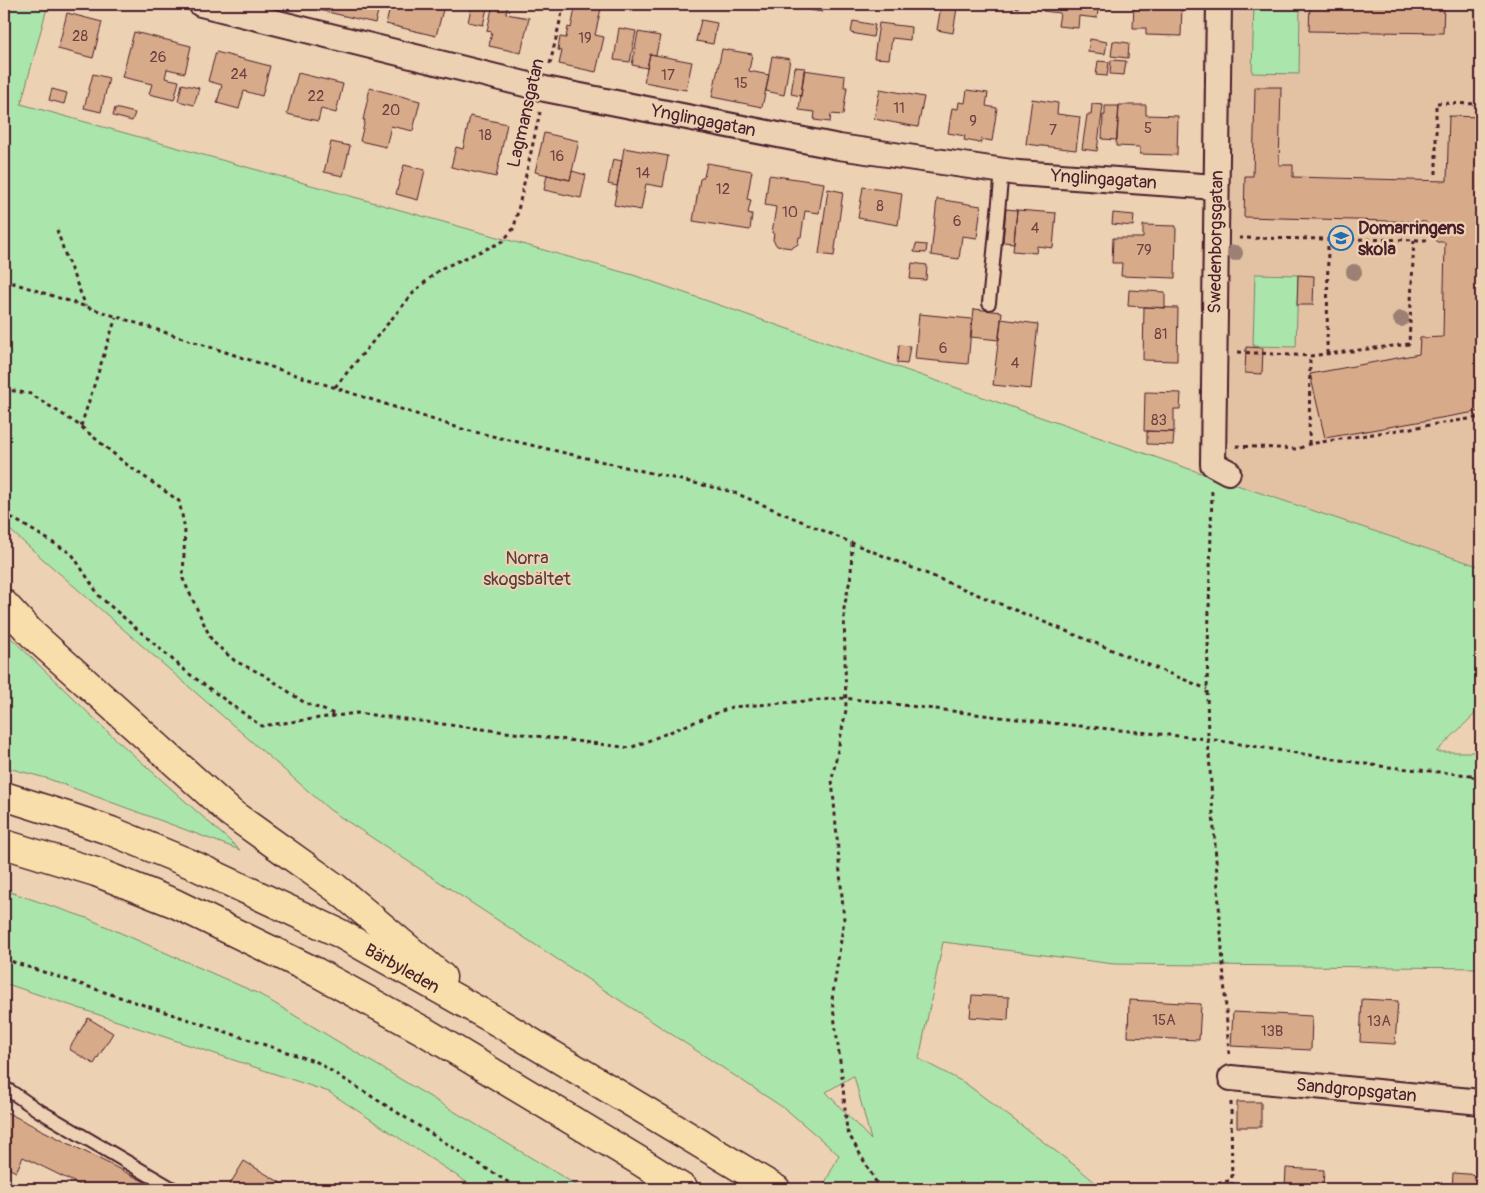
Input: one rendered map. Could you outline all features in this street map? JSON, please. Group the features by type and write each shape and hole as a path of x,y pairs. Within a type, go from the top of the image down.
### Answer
{"main road":[{"path":"4,604 32,634 231,813 336,888 491,1018"},
{"name":"Bärbyleden","path":"4,796 111,831 191,864 339,934 491,1018 776,1189"},
{"path":"4,844 96,872 174,902 316,972 422,1030 684,1189"}],"street":[{"name":"Ynglingagatan","path":"200,4 545,89 839,146 1018,173 1216,187"},
{"name":"Swedenborgsgatan","path":"1218,460 1216,187 1219,4"},
{"name":"Sandgropsgatan","path":"1231,1078 1481,1102"}],"lane":[{"path":"989,303 1002,171"},
{"path":"4,1088 173,1189"}],"path":[{"name":"Lagmansgatan","path":"335,387 415,291 440,269 502,242 514,228 564,4"},
{"path":"1436,174 1436,103 1481,104"},
{"path":"57,230 86,307"},
{"path":"1216,238 1427,240"},
{"path":"1327,354 1328,238"},
{"path":"1230,352 1310,356 1409,344 1414,239"},
{"path":"4,280 462,429 733,492 1207,690"},
{"path":"80,426 116,316"},
{"path":"1308,444 1310,356"},
{"path":"4,389 31,394 80,426 126,464 179,501 185,530 182,579 212,641 235,661 266,676 305,702 338,715"},
{"path":"1232,1189 1231,1078 1208,739 1207,690 1218,460 1298,449 1308,444 1481,417"},
{"path":"4,513 72,554 100,598 188,673 262,726 357,713 630,748 732,707 845,698 1041,722 1208,739 1379,766 1469,776 1481,774"},
{"path":"852,543 851,575 844,608 846,710 832,779 844,920 832,1000 847,1131 880,1189"},
{"path":"1469,776 1481,782"},
{"path":"4,959 317,1062 519,1189"},
{"path":"1194,1189 1232,1180"}],"shaded area":[{"name":"Domarringens skola","path":"1204,4 1481,4 1481,567 1198,472"}],"green space":[{"name":"Norra skogsbältet","path":"4,4 48,4 21,104 633,275 1198,472 1481,567 1481,708 1436,752 1481,752 1481,968 1114,964 943,942 919,1059 965,1083 1103,1189 822,1189 839,1155 787,1110 330,810 11,531 4,522","holes":["854,1076 871,1140 826,1092"]},
{"path":"1254,4 1300,4 1299,74 1252,73"},
{"path":"1255,274 1298,275 1296,347 1253,346"},
{"path":"4,631 110,734 240,850 46,778 4,767"},
{"path":"4,890 87,918 259,994 583,1189 477,1189 329,1092 4,983"}],"building":[{"path":"307,4 320,4 319,8"},
{"path":"320,4 380,4 375,23 319,10"},
{"path":"391,4 434,4 444,6 436,36 386,24"},
{"path":"472,4 488,4 483,25 468,22"},
{"path":"493,4 508,4 506,14 529,18 521,53 489,46 492,32 487,31"},
{"path":"576,4 602,4 595,35 604,37 596,72 559,64 562,51 558,50 560,37 566,38 568,27 571,28"},
{"path":"805,4 823,4 822,12 804,9"},
{"path":"998,4 1019,4 1018,8"},
{"path":"1044,4 1099,4 1097,18 1079,16 1078,28 1058,26 1060,13 1043,11"},
{"path":"1134,4 1182,4 1181,36 1146,35 1146,28 1133,28"},
{"path":"1310,4 1444,4 1443,33 1309,31"},
{"path":"941,6 957,8 953,33 937,30"},
{"path":"67,13 102,22 93,58 58,49"},
{"path":"701,20 717,23 713,44 696,41"},
{"path":"853,21 875,25 873,37 851,33"},
{"path":"879,23 911,27 910,40 892,38 889,59 874,58"},
{"path":"619,28 636,31 630,62 614,60"},
{"path":"134,32 191,46 185,73 167,69 165,78 179,81 174,100 149,94 152,84 122,77"},
{"path":"638,32 660,36 656,55 650,54 647,68 632,65"},
{"path":"1090,39 1107,42 1105,54 1088,52"},
{"path":"1113,41 1129,43 1128,58 1111,56"},
{"path":"722,49 752,54 749,71 769,75 762,107 712,97"},
{"path":"216,52 270,66 262,96 244,91 239,109 217,103 222,85 208,81"},
{"path":"650,54 692,62 686,90 644,82"},
{"path":"772,56 790,59 784,95 766,91"},
{"path":"1111,60 1126,61 1124,75 1110,74"},
{"path":"1098,61 1109,62 1107,76 1096,75"},
{"path":"795,67 805,68 801,96 791,94"},
{"path":"804,70 845,76 844,87 847,87 843,115 831,114 830,122 814,120 815,112 799,110"},
{"path":"298,73 343,84 336,113 321,109 318,121 287,114"},
{"path":"93,74 109,78 101,112 84,108"},
{"path":"182,84 199,88 194,105 178,101"},
{"path":"1255,87 1281,87 1279,165 1293,165 1293,177 1447,181 1449,116 1481,117 1481,411 1325,438 1310,374 1419,354 1420,338 1443,337 1445,242 1437,242 1426,231 1426,222 1244,217 1245,176 1253,176"},
{"path":"370,88 420,101 413,131 391,126 386,147 360,141"},
{"path":"52,89 67,93 64,104 49,100"},
{"path":"880,89 924,97 918,127 874,119"},
{"path":"967,90 988,93 986,106 997,108 992,141 981,139 981,143 964,140 965,136 948,133 952,108 958,109 959,102 965,103"},
{"path":"1032,99 1058,103 1057,114 1080,117 1076,150 1026,144"},
{"path":"1092,104 1103,105 1097,151 1082,149 1087,115 1091,115"},
{"path":"1119,105 1146,105 1146,115 1178,116 1177,155 1140,154 1140,147 1116,146"},
{"path":"1105,106 1119,106 1117,140 1102,139"},
{"path":"115,108 135,113 132,121 113,116"},
{"path":"470,116 507,124 496,177 451,167 456,147 463,149"},
{"path":"544,133 579,141 570,180 535,172"},
{"path":"331,142 350,146 343,176 324,172"},
{"path":"624,148 668,156 663,187 646,184 641,210 614,205"},
{"path":"613,159 622,161 617,186 608,184"},
{"path":"707,163 752,171 747,199 751,200 748,213 752,214 750,230 693,221 700,179 704,177"},
{"path":"404,165 425,170 418,200 396,194"},
{"path":"572,171 586,175 581,198 544,190 547,175 570,180"},
{"path":"769,175 824,183 819,213 805,211 801,237 799,237 798,244 792,248 777,246 773,240 774,233 772,233 776,207 765,205"},
{"path":"863,187 902,193 898,225 858,218"},
{"path":"828,189 843,192 834,256 819,254"},
{"path":"937,199 981,206 977,238 962,236 959,259 931,255"},
{"path":"1006,209 1017,210 1014,243 1003,242"},
{"path":"1017,210 1056,213 1053,248 1037,246 1036,253 1013,251"},
{"path":"1113,213 1134,215 1133,226 1112,224"},
{"path":"1143,225 1176,226 1175,278 1121,276 1122,263 1112,263 1113,238 1143,238"},
{"path":"916,244 927,245 926,253 914,252"},
{"path":"912,263 927,265 926,280 910,279"},
{"path":"1298,275 1314,276 1313,305 1297,305"},
{"path":"1129,290 1165,292 1165,308 1128,306"},
{"path":"1144,307 1178,308 1177,361 1143,360"},
{"path":"974,309 1002,312 999,340 971,337"},
{"path":"919,314 972,319 968,364 915,359"},
{"path":"1001,319 1038,324 1031,389 993,385"},
{"path":"899,345 910,346 907,364 897,363"},
{"path":"1246,347 1263,348 1262,374 1245,373"},
{"path":"1145,392 1181,393 1180,409 1174,409 1174,432 1144,431"},
{"path":"1147,431 1174,432 1173,445 1147,444"},
{"path":"972,995 1009,997 1008,1020 970,1017"},
{"path":"1362,999 1398,1001 1395,1044 1360,1042"},
{"path":"1129,1000 1201,1004 1199,1040 1128,1037"},
{"path":"1233,1012 1312,1016 1311,1050 1231,1046"},
{"path":"88,1018 113,1033 94,1064 69,1049"},
{"path":"1237,1102 1261,1102 1261,1127 1237,1127"},
{"path":"4,1111 155,1187 154,1189 88,1189 23,1157 16,1172 4,1166"},
{"path":"244,1161 291,1189 227,1189"},
{"path":"1286,1168 1324,1170 1323,1189 1285,1189"},
{"path":"1453,1173 1481,1175 1481,1189 1452,1189"},
{"path":"1241,1188 1275,1189 1241,1189"}],"place":[{"name":"Domarringens skola","path":"1341,238"}]}
